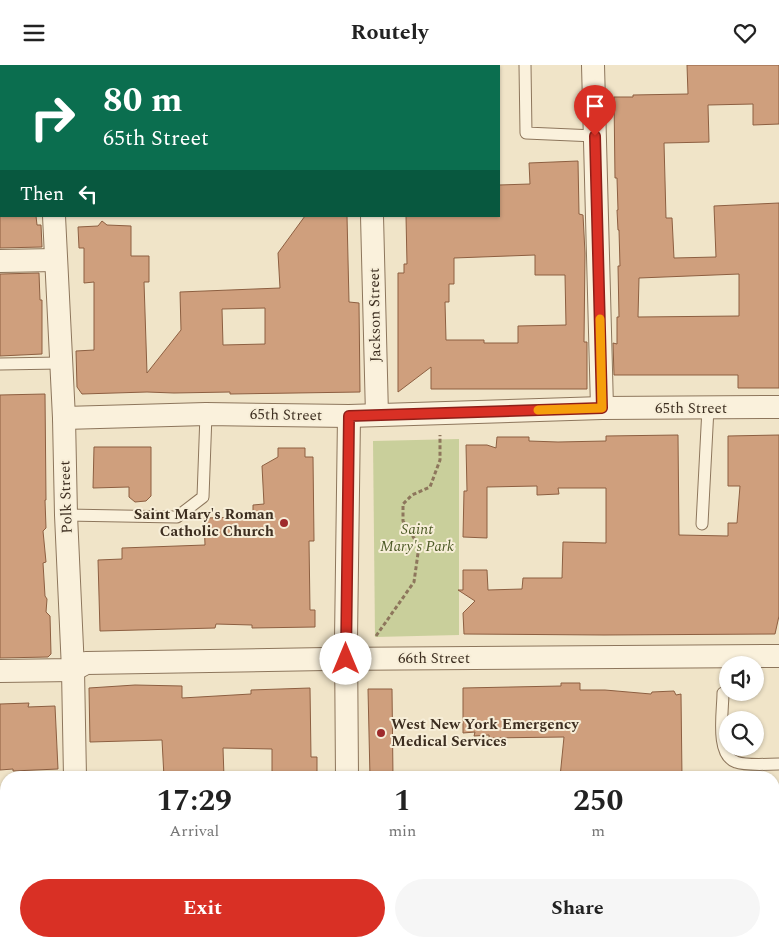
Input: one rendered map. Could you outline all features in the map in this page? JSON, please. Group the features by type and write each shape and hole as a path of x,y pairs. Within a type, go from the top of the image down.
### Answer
{"street":[{"path":"593,65 602,408"},
{"name":"Polk Street","path":"54,217 64,418 75,771"},
{"name":"Jackson Street","path":"372,217 377,415"},
{"path":"0,261 55,260"},
{"name":"65th Street","path":"64,418 206,414 349,416 602,408 779,407"},
{"path":"347,771 346,659 349,416"},
{"name":"66th Street","path":"0,671 73,670 86,663 779,656"}],"lane":[{"path":"525,65 526,133 595,136"},
{"path":"0,364 60,363"},
{"path":"702,525 708,408"},
{"path":"66,515 176,517 203,497 206,414"},
{"path":"724,701 722,744 728,758 736,763 779,764"}],"path":[{"path":"375,637 414,582 419,546 403,521 403,504 412,495 430,487 440,461 440,440"}],"green space":[{"name":"Saint Mary's Park","path":"459,439 459,635 375,637 373,441"}],"building":[{"path":"687,65 779,65 779,124 753,125 753,104 708,105 709,142 664,143 666,218 672,218 674,258 716,257 714,206 779,203 779,388 738,388 738,375 614,375 613,343 617,344 617,317 619,317 618,266 620,266 617,178 615,178 614,97 688,94","holes":["739,274 739,316 638,317 639,278"]},
{"path":"578,161 579,214 583,215 585,253 584,342 587,342 587,389 431,389 431,367 398,392 398,273 404,273 404,264 407,264 406,217 500,217 500,185 530,184 529,163","holes":["535,255 535,275 565,275 566,325 518,326 518,343 484,343 484,340 446,340 445,302 449,302 449,284 454,284 454,258"]},
{"path":"0,217 36,217 37,225 41,225 42,247 0,248"},
{"path":"304,217 347,217 349,302 359,303 360,392 230,394 230,392 147,392 82,394 77,387 76,351 94,350 94,282 84,283 84,248 79,248 78,227 98,226 102,221 107,225 131,226 131,256 149,256 149,282 144,282 147,373 181,330 180,292 280,288 278,253","holes":["265,308 265,344 223,345 222,309"]},
{"path":"39,273 40,300 42,300 42,354 0,356 0,274"},
{"path":"45,394 46,528 43,531 46,562 43,563 45,596 47,599 46,612 50,616 51,654 48,657 0,658 0,395"},
{"path":"678,435 679,535 728,536 728,523 737,523 740,486 728,486 728,436 779,435 779,616 775,634 464,634 463,613 475,601 458,590 463,590 463,570 487,570 488,590 522,589 523,578 562,578 563,542 606,543 606,488 558,488 559,494 537,495 537,486 487,487 487,538 463,537 464,491 467,491 466,445 487,445 496,448 497,437 529,437 529,441 558,442 606,441 606,436"},
{"path":"94,447 151,447 151,496 146,501 135,502 129,497 129,487 93,488"},
{"path":"278,448 305,448 305,457 313,457 314,541 309,541 310,610 315,610 315,627 252,628 252,625 216,624 215,628 100,631 98,560 122,559 122,548 205,545 204,518 253,517 253,505 264,504 262,466 278,457"},
{"path":"561,683 580,683 580,690 651,694 652,692 674,691 676,695 681,694 682,771 561,771 564,737 489,738 489,735 474,736 475,732 463,733 463,688 561,686"},
{"path":"135,685 182,686 182,698 251,694 251,690 310,688 311,757 317,757 317,771 272,771 272,749 223,748 224,771 164,771 162,740 90,742 89,688"},
{"name":"West New York Emergency Medical Services","path":"368,689 392,689 393,771 370,771"},
{"path":"29,703 28,707 55,706 58,769 0,770 0,704"}],"slow traffic":[{"path":"538,410 602,408 600,319"}],"place":[{"name":"Saint Mary's Roman Catholic Church","path":"284,523"},
{"name":"West New York Emergency Medical Services","path":"381,733"}],"route":[{"path":"346,659 349,416 602,408 595,136"}]}
